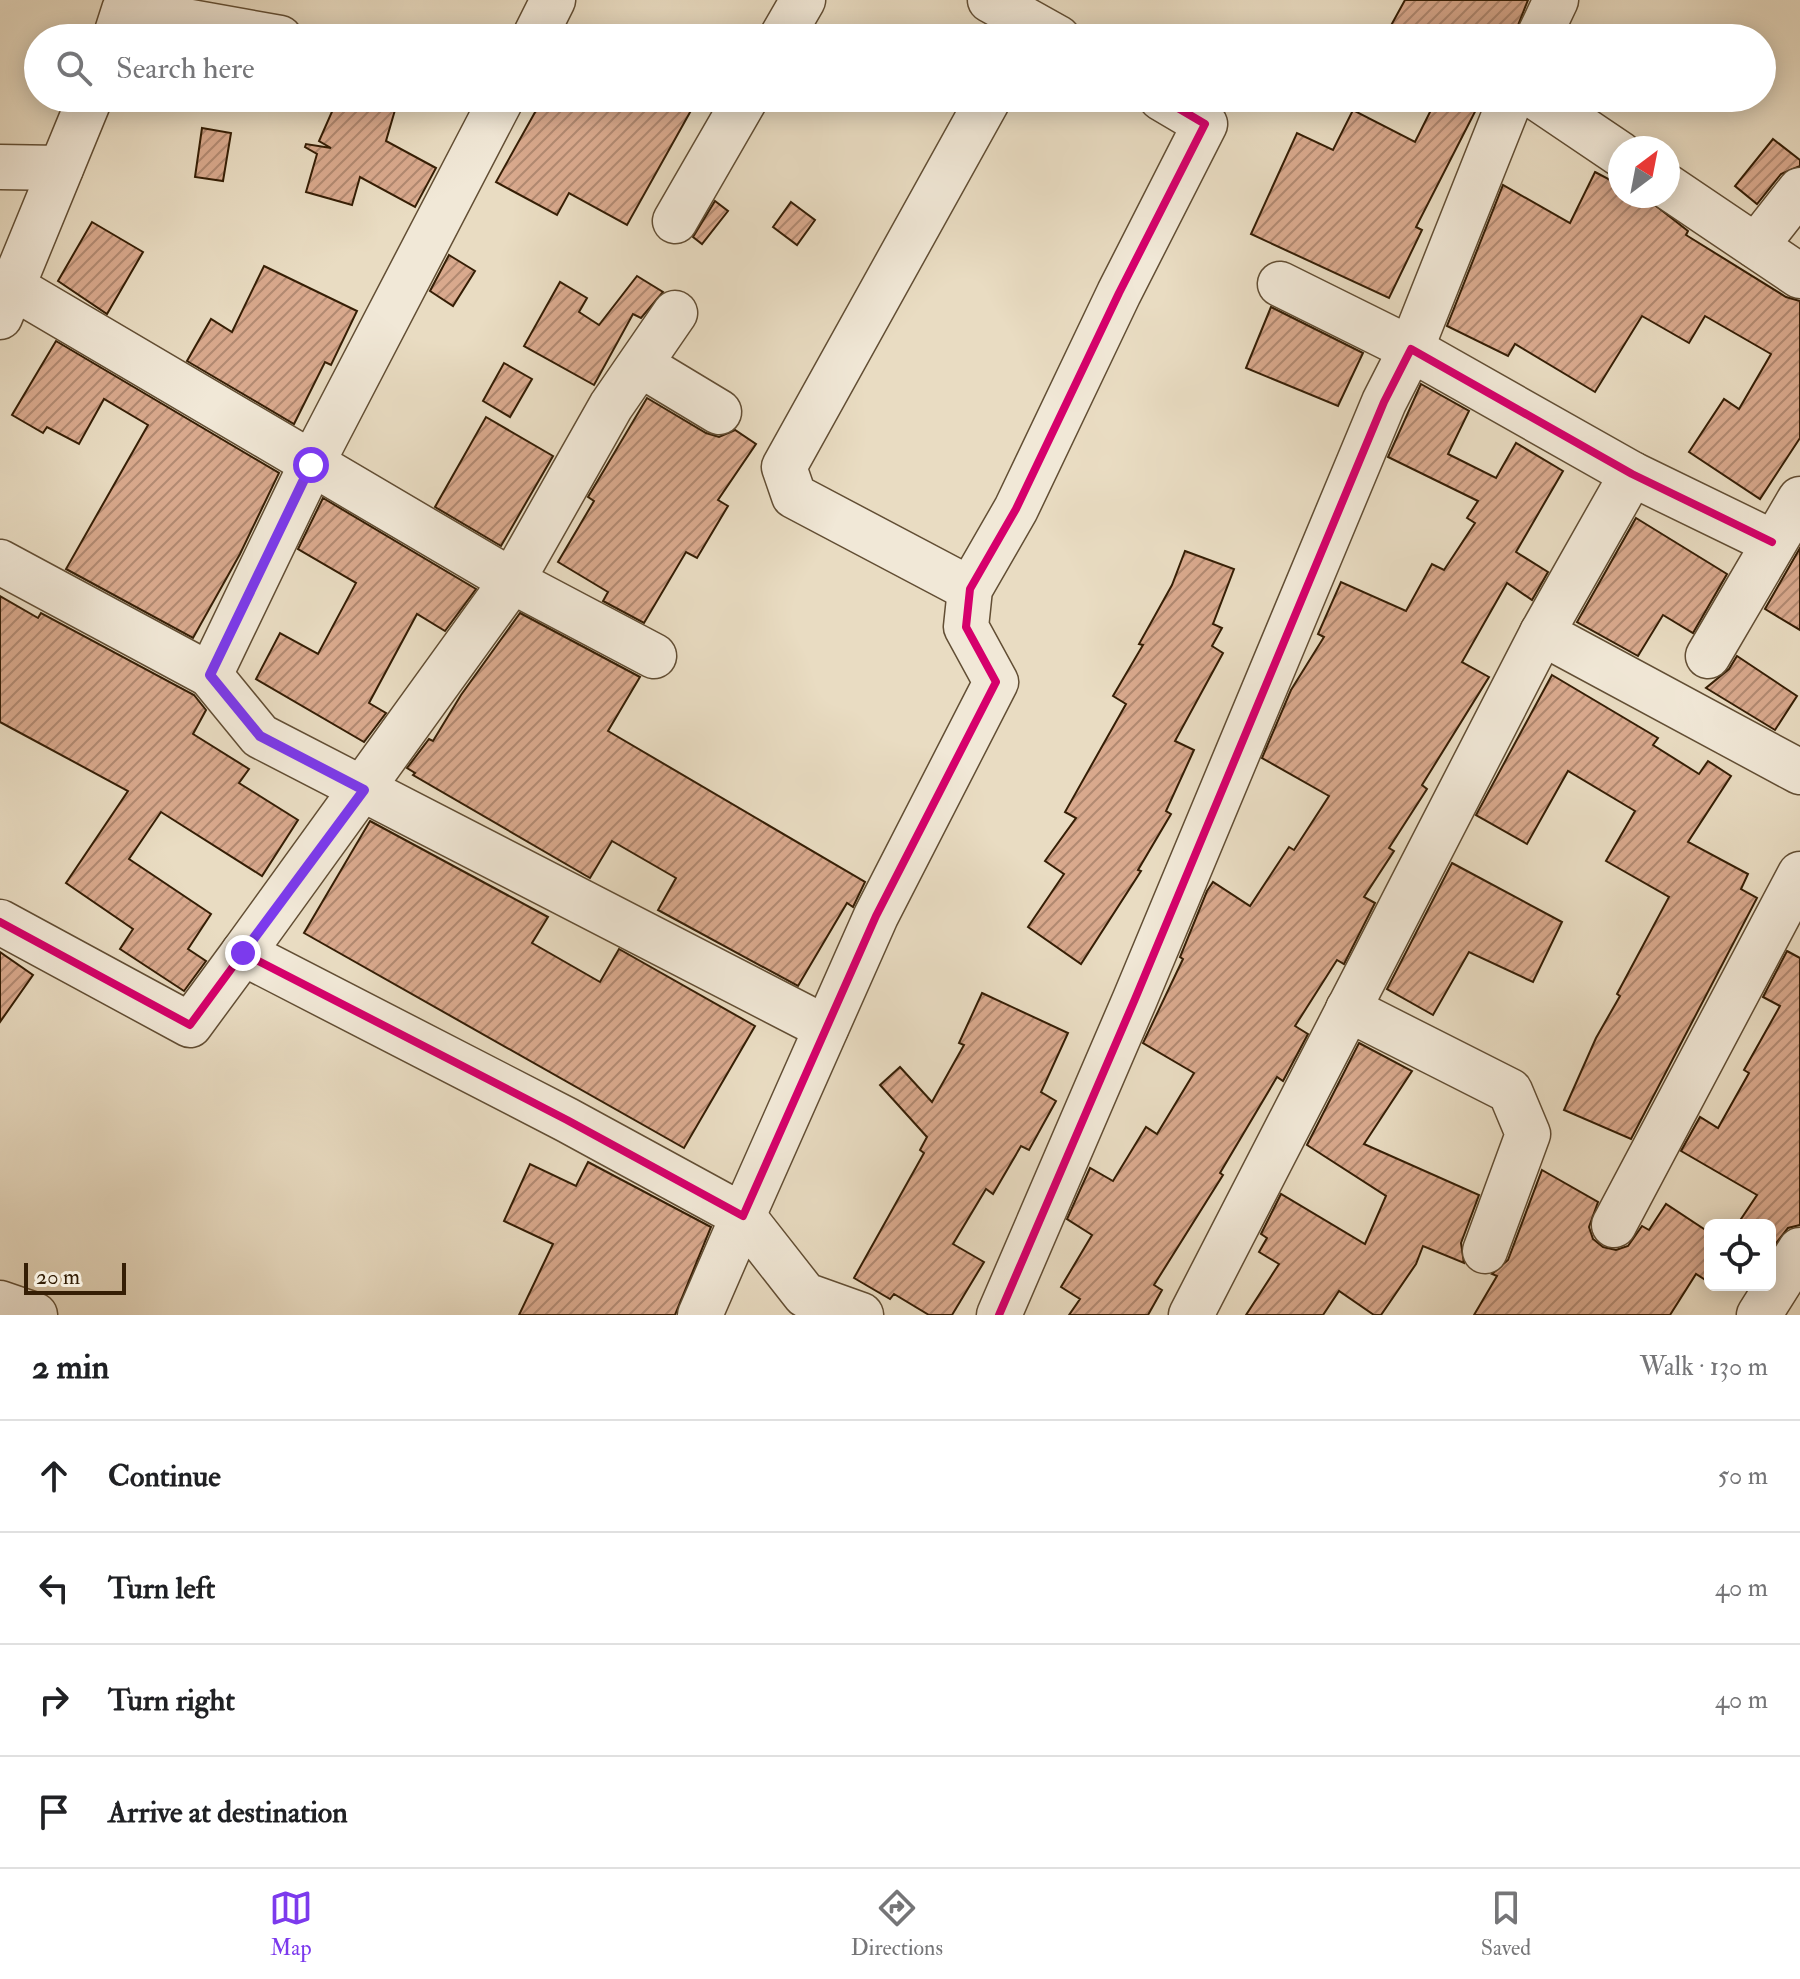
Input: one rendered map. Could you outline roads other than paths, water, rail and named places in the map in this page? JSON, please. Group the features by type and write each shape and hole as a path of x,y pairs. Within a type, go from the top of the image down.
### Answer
{"street":[{"path":"541,24 553,0"},
{"path":"789,24 803,0"},
{"path":"990,0 1024,24"},
{"path":"1545,24 1556,0"},
{"path":"120,16 178,24"},
{"path":"84,112 5,301 311,465 512,581 654,656"},
{"path":"210,675 311,465 495,112"},
{"path":"675,221 738,112"},
{"path":"970,589 794,496 784,467 981,112"},
{"path":"700,1315 876,916 996,682 966,627 970,589 1016,509 1119,293 1205,124 1185,112"},
{"path":"999,1315 1135,999 1384,402 1411,349 1505,112"},
{"path":"1558,112 1608,146"},
{"path":"0,167 61,168"},
{"path":"1756,246 1800,190"},
{"path":"1680,195 1800,276"},
{"path":"1280,284 1411,349 1632,474 1772,542"},
{"path":"0,922 190,1025 364,790 512,581 611,406 675,313"},
{"path":"641,365 719,412"},
{"path":"1191,1315 1542,633 1632,474"},
{"path":"1708,656 1759,571 1772,542 1800,499"},
{"path":"0,562 210,675 260,736 826,1028"},
{"path":"1542,633 1800,772"},
{"path":"1614,1225 1800,874"},
{"path":"243,953 553,1113 743,1216 805,1295 861,1315"},
{"path":"1348,1009 1510,1091 1528,1134 1485,1251"},
{"path":"1759,1315 1800,1250"},
{"path":"0,1303 35,1315"}]}
